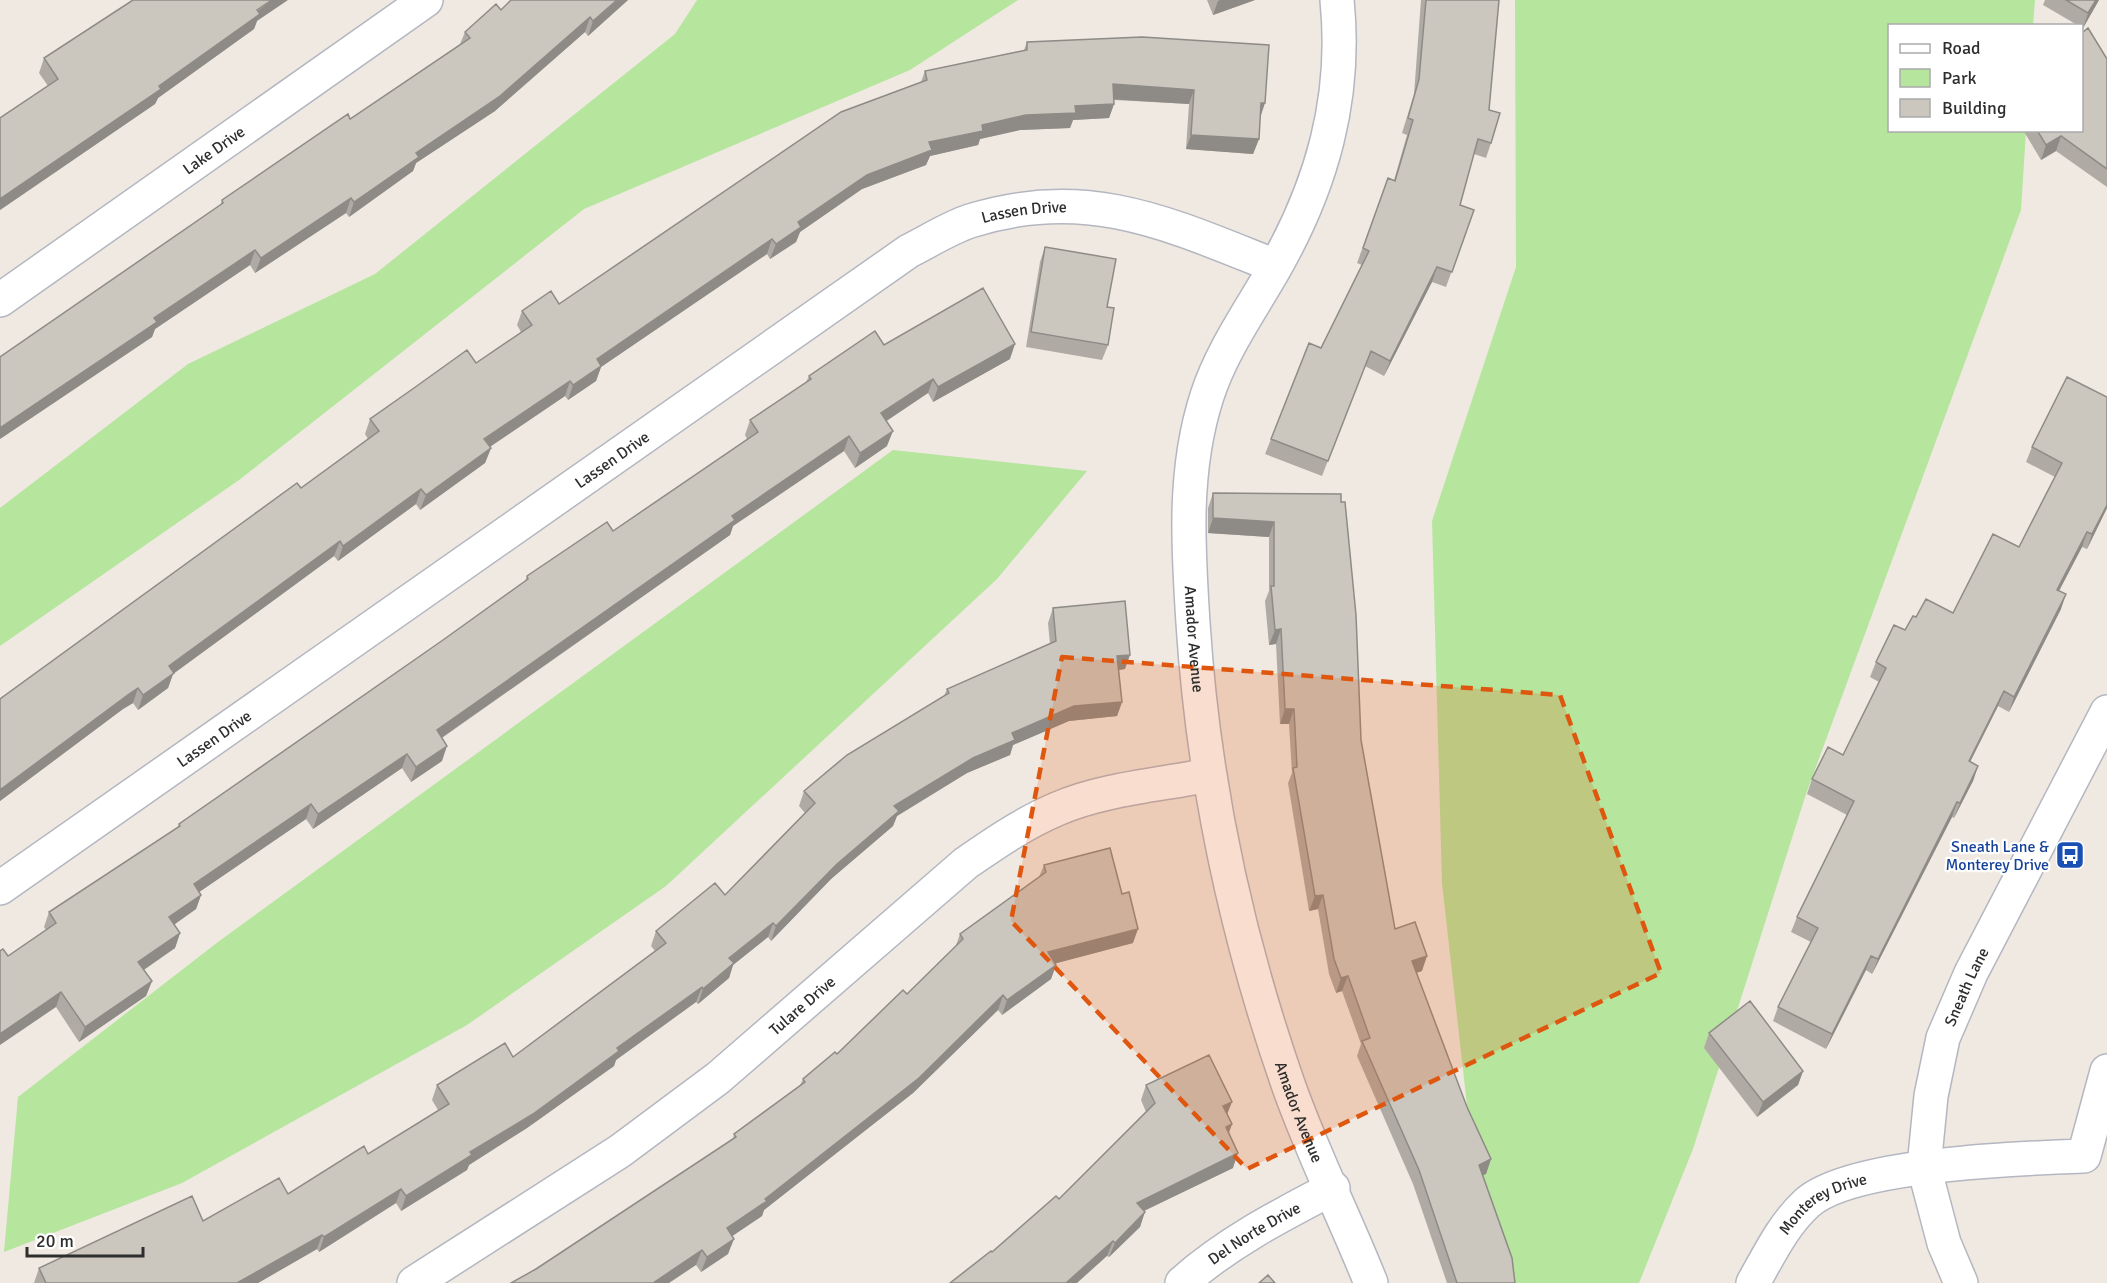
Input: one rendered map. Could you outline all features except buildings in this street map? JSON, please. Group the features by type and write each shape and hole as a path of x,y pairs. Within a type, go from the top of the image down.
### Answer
{"street":[{"name":"Lake Drive","path":"0,300 426,0"},
{"name":"Amador Avenue","path":"1337,0 1340,36 1334,119 1310,197 1275,267 1236,333 1208,393 1191,461 1188,552 1196,659 1209,775 1232,892 1259,998 1290,1088 1371,1283"},
{"name":"Lassen Drive","path":"0,888 909,251 969,221 1030,207 1092,207 1159,220 1275,267"},
{"name":"Sneath Lane","path":"1961,1283 1944,1243 1924,1167 1931,1096 1943,1038 1971,973 2104,724"},
{"name":"Tulare Drive","path":"414,1283 620,1151 709,1085 966,863 1009,833 1058,808 1108,794 1209,775"},
{"name":"Monterey Drive","path":"1753,1283 1782,1232 1808,1202 1845,1184 1924,1167 2084,1156 2107,1071"},
{"name":"Del Norte Drive","path":"1182,1283 1201,1266 1254,1229 1333,1188"}],"highlighted area":[{"path":"1062,657 1560,695 1661,973 1247,1169 1011,921"}],"green space":[{"path":"697,0 1018,0 910,70 584,209 239,480 0,646 0,508 188,364 375,274 675,34"},
{"path":"1515,0 2035,0 2033,24 1888,24 1888,132 2026,132 2021,210 1806,794 1693,1149 1639,1283 1487,1283 1442,883 1432,521 1516,267"},
{"path":"893,450 1087,471 997,579 666,886 467,1025 182,1183 4,1252 18,1097 218,942"}],"place":[{"name":"Sneath Lane & Monterey Drive","path":"2070,855"}]}
